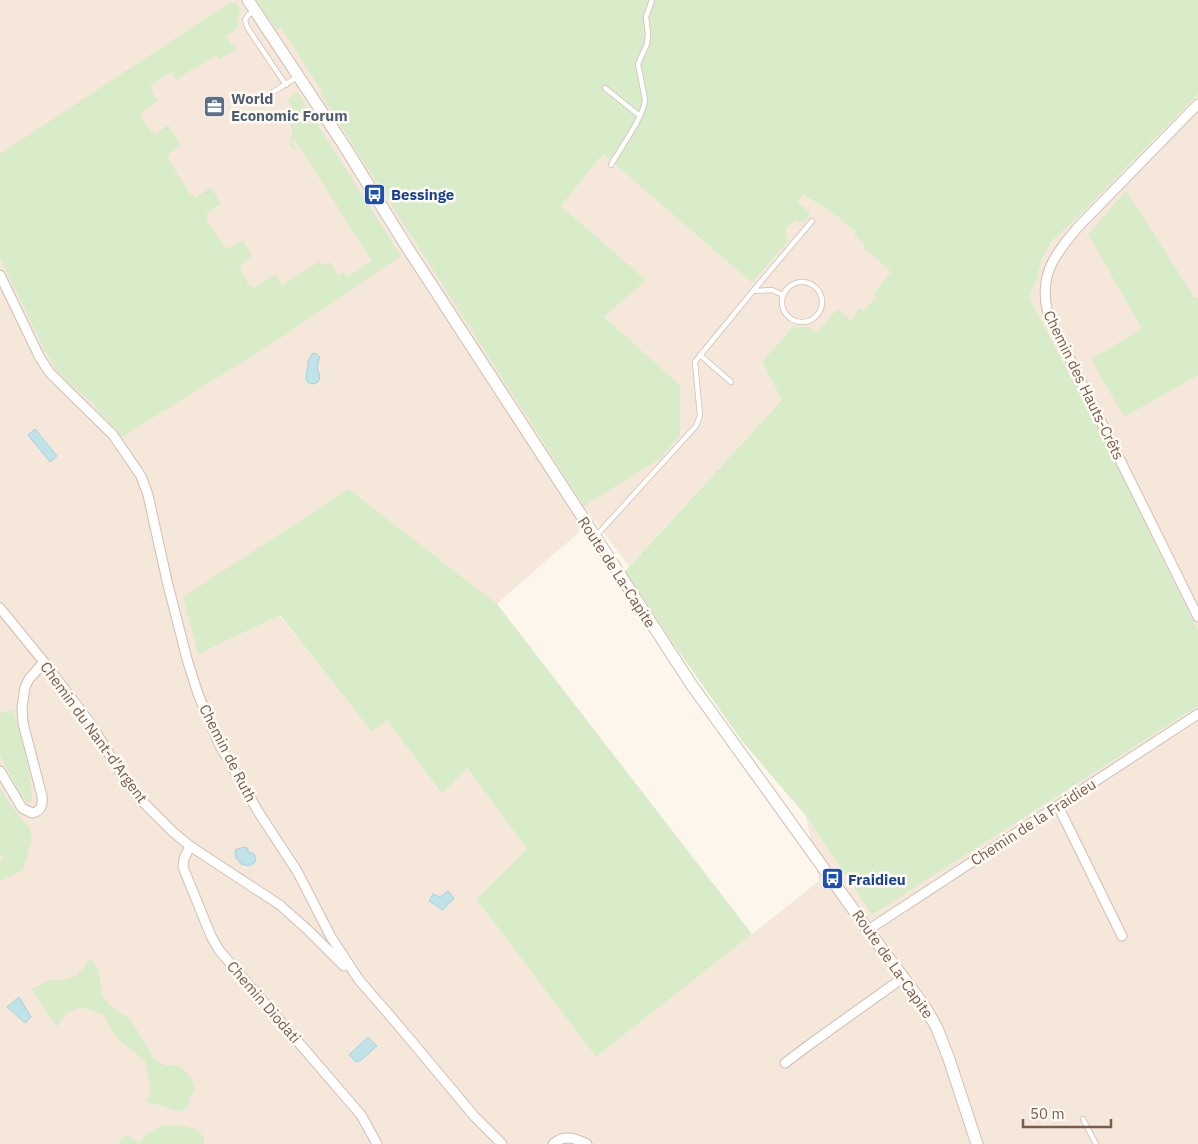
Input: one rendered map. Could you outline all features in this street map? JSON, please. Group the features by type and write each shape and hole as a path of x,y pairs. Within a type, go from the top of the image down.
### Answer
{"street":[{"name":"Route de La-Capite","path":"248,0 345,147 404,244 690,684 925,1007 937,1028 949,1059 977,1144"},
{"name":"Chemin des Hauts-Crêts","path":"1198,104 1064,243 1051,264 1044,291 1049,317 1198,617"},
{"name":"Chemin de Ruth","path":"0,275 40,358 50,373 113,435 141,476 148,495 167,581 198,694 219,744 244,788 288,856 331,937 359,980 475,1117 502,1144"},
{"name":"Chemin du Nant-d'Argent","path":"0,608 91,724 123,777 139,798 190,846 280,905 359,980"},
{"path":"0,771 22,808 32,813 40,810 42,796 23,723 22,708 25,688 34,672 44,662"},
{"name":"Chemin de la Fraidieu","path":"868,930 1198,714"},
{"path":"1058,806 1122,936"},
{"name":"Chemin Diodati","path":"190,846 185,856 183,867 211,936 219,950 361,1116 377,1144"},
{"path":"785,1063 904,977"},
{"path":"554,1144 560,1139 568,1138 577,1139 587,1144"}],"lane":[{"path":"610,165 640,116 645,102 638,64 648,44 646,17 652,0"},
{"path":"255,10 245,20 247,27 286,85"},
{"path":"273,92 298,76"},
{"path":"605,88 640,116"},
{"path":"595,537 696,426 700,416 695,362 812,221"},
{"path":"807,282 820,292 822,307 818,315 812,320 796,321 789,318 784,312 783,295 792,284 807,282"},
{"path":"753,291 774,290 783,295"},
{"path":"700,355 731,382"},
{"path":"1084,1118 1096,1144"}],"shaded area":[{"path":"0,0 256,0 277,30 281,28 324,93 322,95 680,385 604,317 645,280 561,206 603,154 752,283 785,229 796,220 810,213 798,202 803,194 840,218 856,232 865,244 863,247 892,272 874,292 878,295 864,311 860,309 850,320 816,334 807,326 801,327 762,362 782,400 629,566 584,507 579,532 497,604 349,489 279,615 372,731 387,720 441,793 467,768 527,849 476,899 596,1057 819,881 806,816 872,915 1198,706 1198,1144 0,1144"},
{"path":"1198,94 1198,631 1106,444 1031,301 1030,295 1037,280 1041,261 1051,242 1078,217"}],"green space":[{"path":"256,0 1198,0 1198,94 1078,217 1051,242 1041,261 1037,280 1030,295 1031,301 1106,444 1198,631 1198,706 872,915 806,816 742,741 672,642 625,571 782,400 762,362 794,326 807,326 816,334 837,309 850,320 860,308 864,311 877,296 874,293 891,272 863,247 865,244 854,235 856,232 840,218 803,194 798,202 810,213 804,223 796,220 785,229 788,241 752,283 603,154 561,206 646,280 604,317 680,385 680,435 661,458 584,506 321,95 323,93 281,28 277,30"},
{"path":"229,3 237,4 241,10 238,18 239,27 226,36 232,46 235,44 236,50 220,60 217,55 176,80 171,72 150,86 158,101 140,113 151,132 155,134 168,125 181,145 168,155 168,159 191,195 195,198 211,187 221,204 206,214 208,217 206,218 228,249 243,241 252,256 239,266 242,270 240,271 250,286 252,285 254,288 275,274 282,285 320,261 323,266 330,262 338,276 344,272 347,277 372,261 295,140 292,142 297,150 294,151 290,145 292,135 290,119 297,115 287,100 297,92 401,256 276,341 122,437 95,408 96,406 56,370 0,258 0,154"},
{"path":"1126,191 1195,298 1198,297 1198,375 1124,417 1091,359 1142,329 1088,234"},
{"path":"349,489 497,604 752,934 596,1057 476,899 527,849 467,768 442,794 387,720 372,732 280,615 198,654 183,597"},
{"path":"13,710 26,755 32,789 32,801 27,803 19,792 0,755 0,713"},
{"path":"0,787 22,820 30,828 32,838 23,870 0,881 0,862 3,859 0,852"},
{"path":"89,959 92,959 99,971 102,996 115,1010 129,1018 153,1058 164,1065 180,1066 192,1079 195,1090 191,1094 188,1106 182,1112 147,1102 151,1088 145,1061 115,1036 103,1014 81,1007 68,1012 56,1027 32,989 49,980 61,980 76,976"},
{"path":"180,1125 195,1129 204,1137 204,1144 119,1144 122,1137 128,1136 140,1143 148,1133 161,1126"}],"water":[{"path":"314,353 320,357 317,367 320,377 318,382 313,384 307,382 306,377 308,360"},
{"path":"35,429 57,456 50,462 28,435"},
{"path":"247,848 249,853 253,853 256,858 255,862 249,866 241,864 236,858 235,850"},
{"path":"448,891 454,898 443,910 429,901 433,894 440,897"},
{"path":"19,997 31,1017 25,1023 7,1007"},
{"path":"368,1037 377,1046 360,1061 356,1062 349,1055"}],"place":[{"name":"World Economic Forum","path":"215,107"},
{"name":"Bessinge","path":"375,194"},
{"name":"Fraidieu","path":"832,879"}]}
